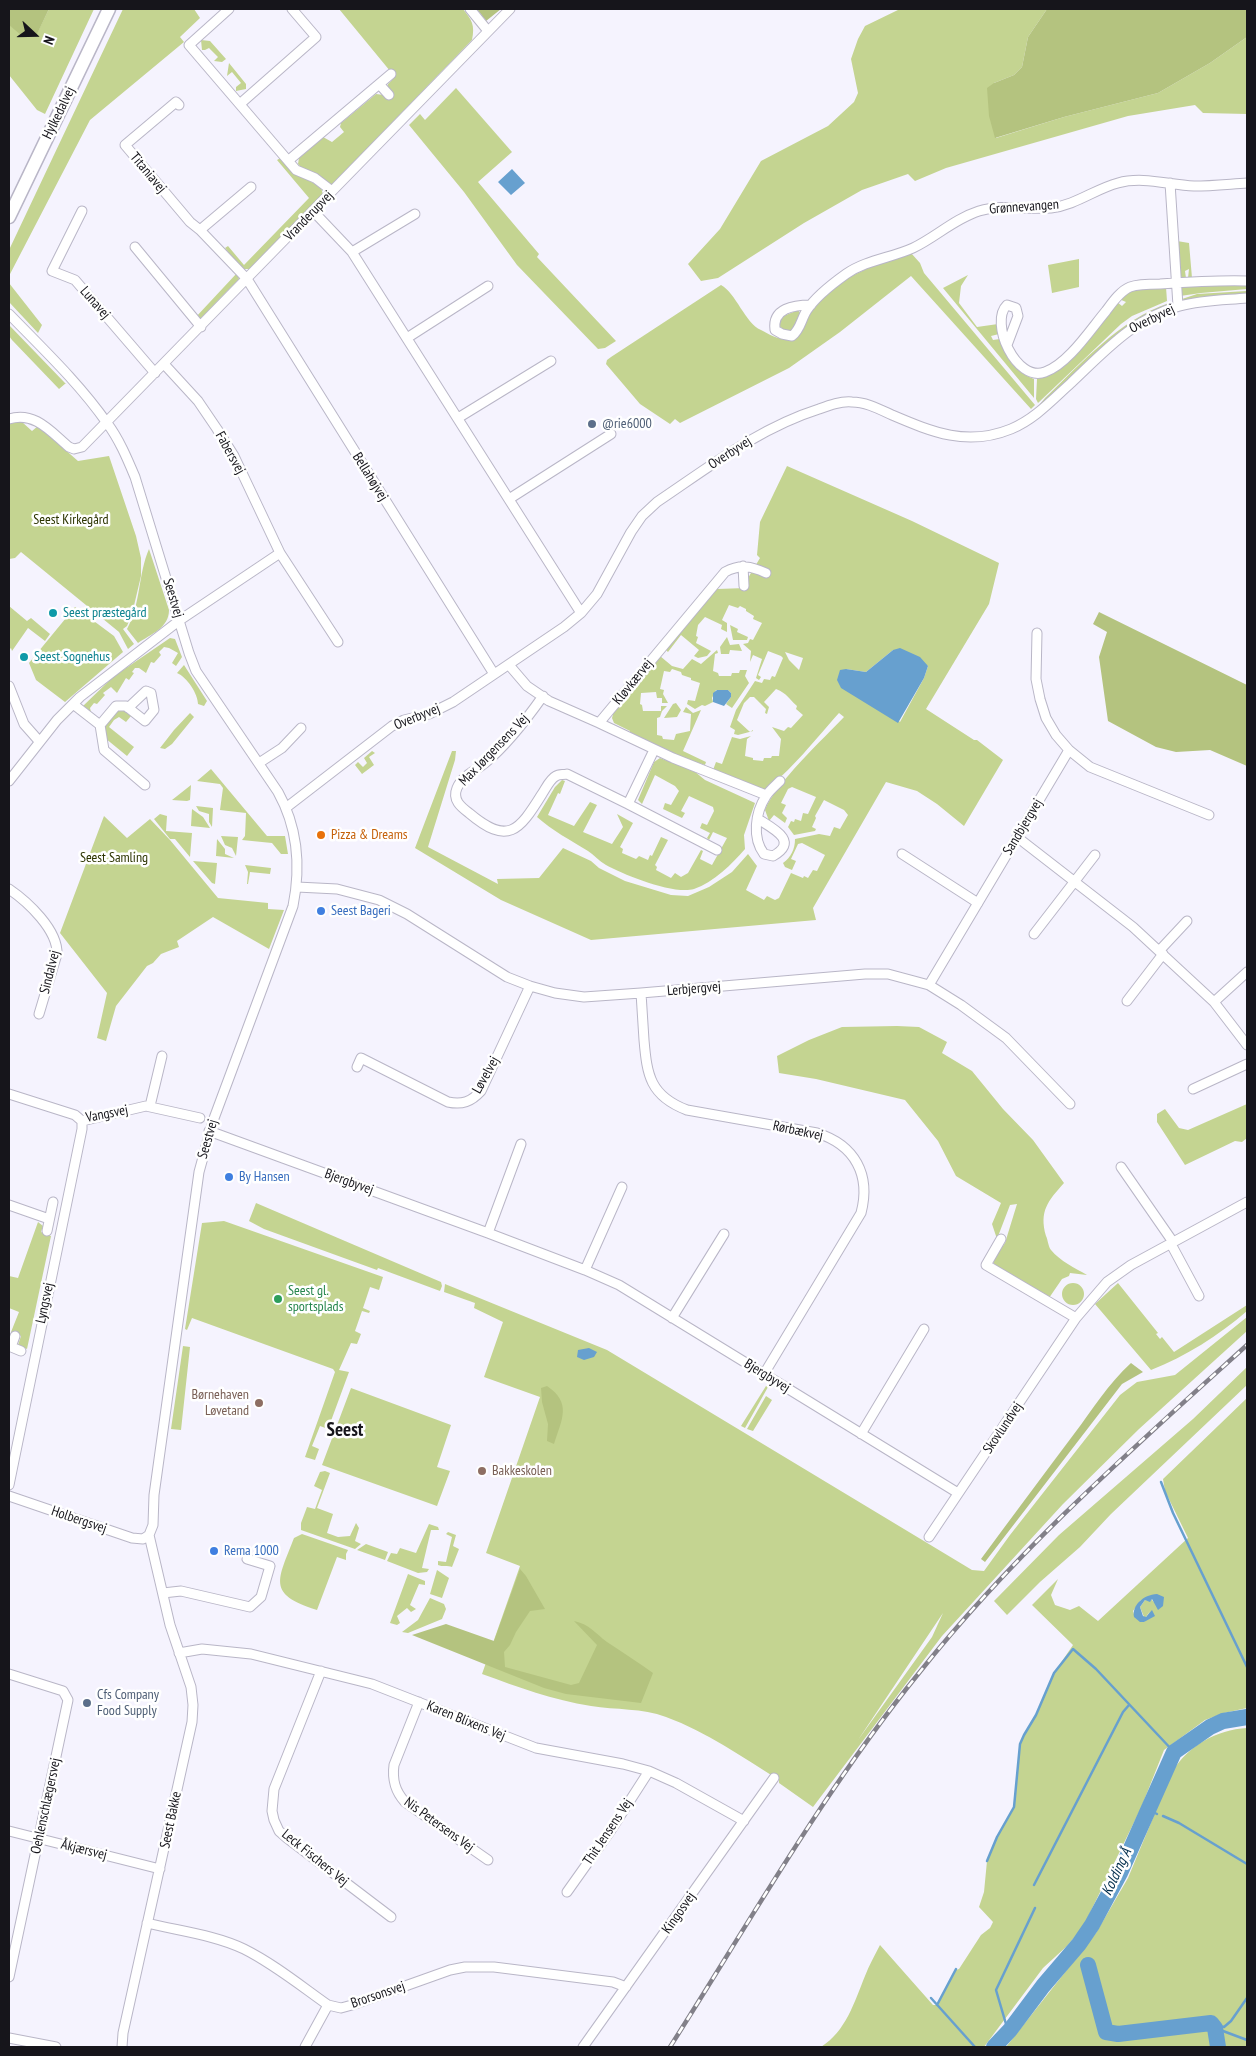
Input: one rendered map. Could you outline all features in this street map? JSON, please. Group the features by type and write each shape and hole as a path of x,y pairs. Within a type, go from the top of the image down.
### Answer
{"street":[{"name":"Hylkedalvej","path":"9,217 109,9"},
{"path":"229,9 189,44 296,170 315,178 332,191"},
{"path":"241,103 316,37 292,9"},
{"path":"470,9 488,31"},
{"name":"Vranderupvej","path":"107,423 510,9"},
{"path":"289,160 391,74"},
{"path":"380,85 389,95"},
{"name":"Titaniavej","path":"180,105 176,102 125,145 190,222 247,279"},
{"name":"Grønnevangen","path":"810,305 830,287 859,266 913,248 961,218 980,211 997,208 1050,208 1066,205 1119,182 1144,180 1193,186 1247,183"},
{"path":"1170,183 1178,306"},
{"path":"200,230 251,187"},
{"name":"Lunavej","path":"82,211 52,271 75,280 155,373"},
{"path":"313,211 352,252 581,613"},
{"path":"352,252 414,214"},
{"path":"135,247 200,327"},
{"name":"Bellahøjvej","path":"247,279 494,674"},
{"path":"1007,345 1019,366 1026,371 1036,374 1046,372 1072,352 1116,298 1130,287 1176,283 1247,281"},
{"path":"407,338 488,286"},
{"name":"Overbyvej","path":"287,807 392,726 404,720 429,714 453,702 509,665 581,613 597,594 642,516 657,502 761,432 839,402 852,402 871,406 943,434 978,437 995,434 1012,429 1042,410 1122,335 1139,323 1178,306 1201,301 1247,298"},
{"name":"Seestvej","path":"9,314 71,378 107,423 124,450 135,478 196,671 287,807 294,827 297,886 293,906 209,1131 199,1172 154,1495 152,1525 148,1535"},
{"path":"458,418 551,361"},
{"name":"Fabersvej","path":"164,364 198,401 234,456 280,553 338,642"},
{"path":"9,419 28,417 36,420 74,449 82,447 107,423"},
{"path":"509,499 611,434"},
{"path":"9,781 39,741 73,704 180,620 280,553"},
{"path":"744,586 743,566 752,567 766,573"},
{"name":"Kløvkærvej","path":"599,723 725,572 743,566"},
{"path":"1037,633 1036,679 1040,699 1051,726 1069,750 1090,767 1209,815"},
{"path":"509,665 527,686 542,696 654,750 766,795"},
{"path":"9,686 24,724 39,741"},
{"name":"Max Jørgensens Vej","path":"542,696 527,718 497,751 484,764 470,772 457,787 456,799 459,804 484,826 497,831 508,832 521,825 551,780 557,775 567,774 718,850"},
{"path":"73,704 100,725 104,750 145,785"},
{"path":"100,725 116,706 128,708"},
{"path":"259,763 282,748 301,728"},
{"path":"628,804 654,750"},
{"name":"Sandbjergvej","path":"929,985 1069,750"},
{"path":"758,819 766,795 780,781"},
{"path":"1017,837 1075,881 1161,953 1214,1002 1247,1045"},
{"path":"902,854 978,903"},
{"path":"1034,934 1095,855"},
{"name":"Lerbjergvej","path":"297,886 336,889 379,900 407,914 507,977 555,993 584,997 640,994 865,974 888,974 929,985 961,1005 1006,1038 1070,1104"},
{"name":"Sindalvej","path":"9,889 36,912 55,939 57,946 57,954 39,1014"},
{"path":"1127,1001 1161,953 1187,921"},
{"path":"1214,1002 1247,972"},
{"name":"Løvelvej","path":"357,1067 361,1058 448,1102 457,1104 466,1102 474,1098 481,1091 530,986"},
{"name":"Rørbækvej","path":"640,994 647,1072 655,1088 667,1101 686,1110 828,1136 847,1149 854,1158 861,1174 864,1202 856,1223 764,1374"},
{"path":"150,1106 162,1056"},
{"path":"1193,1089 1247,1064"},
{"name":"Vangsvej","path":"9,1094 76,1116 82,1121 146,1106 200,1118"},
{"name":"Lyngsvej","path":"9,1485 82,1129 82,1121"},
{"name":"Bjergbyvej","path":"209,1131 488,1233 619,1285 958,1493"},
{"path":"488,1233 521,1144"},
{"path":"1121,1167 1172,1243 1199,1296"},
{"path":"585,1270 622,1187"},
{"path":"47,1230 52,1202"},
{"name":"Skovlundvej","path":"929,1537 1076,1318 1107,1282 1131,1264 1247,1202"},
{"path":"9,1205 49,1219"},
{"path":"672,1318 724,1234"},
{"path":"1001,1239 986,1265 1076,1318"},
{"path":"861,1434 924,1329"},
{"path":"15,1336 10,1347 21,1351"},
{"name":"Holbergsvej","path":"9,1496 132,1538 143,1538 148,1535"},
{"name":"Seest Bakke","path":"122,2047 123,2033 192,1722 193,1705 191,1687 170,1625 148,1535"},
{"path":"163,1593 182,1590 250,1607 262,1597 270,1566 247,1559"},
{"name":"Karen Blixens Vej","path":"179,1653 202,1649 251,1654 372,1684 536,1748 623,1764 648,1771 676,1783 744,1821"},
{"name":"Leck Fischers Vej","path":"321,1671 274,1789 272,1812 274,1820 279,1831 287,1838 391,1917"},
{"name":"Oehlenschlægersvej","path":"9,1674 63,1692 68,1700 40,1839 9,1977"},
{"name":"Nis Petersens Vej","path":"419,1702 394,1765 392,1774 396,1790 405,1802 488,1860"},
{"name":"Thit Jensens Vej","path":"567,1892 612,1830 648,1771"},
{"name":"Kingosvej","path":"584,2047 774,1778"},
{"name":"Åkjærsvej","path":"9,1831 160,1869"},
{"path":"147,1923 222,1941 242,1948 262,1959 328,2005 305,2047"},
{"name":"Brorsonsvej","path":"328,2005 341,2008 352,2006 450,1970 465,1967 494,1967 554,1974 613,1982 626,1987"},
{"path":"9,2038 56,2047"}],"green space":[{"path":"9,9 49,9 37,34 29,37 21,35 9,25"},
{"path":"49,9 94,9 45,114 37,110 9,75 9,25 24,34 37,33"},
{"path":"123,9 194,9 200,18 180,37 184,42 90,120 9,276 9,250"},
{"path":"339,9 463,9 471,20 473,30 472,40 334,185 303,170 298,164 299,158 323,137 332,142 344,132 340,127 341,123 376,94 384,95 388,99 392,95 388,89 388,84 395,77"},
{"path":"477,9 501,9 486,21"},
{"path":"900,9 1047,9 1028,37 1022,67 1014,75 994,83 996,138 1064,117 1158,93 1210,63 1247,37 1247,114 1203,113 1195,105 1128,116 946,168 915,181 908,174 862,190 804,223 718,278 701,281 688,264 720,229 761,161 828,126 854,102 858,93 851,59 858,39 865,26"},
{"path":"1047,9 1247,9 1247,37 1210,63 1158,93 1064,117 995,138 989,116 987,88 1014,75 1022,67 1028,37"},
{"path":"201,40 210,41 226,59 222,62 214,61 218,57 209,48 202,50"},
{"path":"229,63 246,84 246,89 236,91 236,87 241,83 232,72 227,76"},
{"path":"456,88 512,152 478,182 539,254 537,257 616,341 605,348 598,349 517,265 464,192 409,125 420,114 425,120"},
{"path":"282,157 300,176 321,187 323,195 251,269 242,269 225,248 228,246 244,265 309,198 277,160"},
{"path":"1177,241 1189,243 1192,278 1188,278 1189,269 1185,271 1186,278 1178,276"},
{"path":"911,253 920,263 924,273 1035,405 1031,409 911,276 840,332 789,368 680,423 675,419 670,424 640,404 606,364 607,360 611,357 721,285 731,294 755,326 777,338 793,339 801,333 811,308 824,294 872,266"},
{"path":"1079,259 1079,287 1052,293 1048,265"},
{"path":"237,273 239,279 198,321 195,318"},
{"path":"968,275 961,286 959,303 977,327 998,324 999,334 991,336 993,340 1000,339 1008,358 1016,368 1034,379 1034,398 943,288"},
{"path":"9,283 42,325 38,333 9,302"},
{"path":"1247,283 1247,289 1180,296 1179,287"},
{"path":"1166,287 1167,301 1132,316 1121,324 1038,403 1036,399 1037,379 1048,375 1070,359 1102,323 1117,302 1122,306 1126,302 1119,299 1130,291"},
{"path":"1247,291 1247,294 1186,301 1182,299 1197,294"},
{"path":"1169,303 1161,310 1129,325 1095,354 1041,406 1040,404 1045,398 1102,343 1134,320 1151,310"},
{"path":"798,310 801,314 794,329 787,332 779,326 779,318"},
{"path":"9,325 66,383 59,389 12,340 9,336"},
{"name":"Seest Kirkegård","path":"22,422 32,431 38,426 78,461 109,456 136,536 141,558 141,576 132,614 127,626 123,629 134,644 128,649 119,632 21,552 15,558 9,559 9,424"},
{"path":"787,466 912,521 999,563 989,604 926,709 974,740 977,740 1003,760 964,826 937,804 917,791 886,782 813,908 816,920 591,940 501,900 415,848 452,751 456,751 455,760 428,847 498,884 497,879 539,878 563,848 591,861 599,868 625,881 671,895 688,896 709,887 732,872 748,854 757,866 746,890 764,900 767,896 775,900 779,898 791,873 808,878 813,870 817,871 825,855 802,843 798,844 791,859 796,861 792,870 785,867 783,863 792,852 795,839 819,834 830,836 834,827 840,829 848,815 844,810 824,800 815,816 812,827 816,829 815,831 794,835 788,827 791,821 794,822 795,819 801,821 803,813 808,814 816,797 792,787 788,789 781,803 786,805 782,813 787,818 785,823 774,815 769,821 765,810 778,788 789,775 844,717 839,713 793,765 764,790 713,770 716,762 722,764 732,737 740,739 751,736 747,739 745,756 753,758 753,760 763,761 764,758 779,756 781,739 772,727 784,731 788,727 791,728 803,715 796,709 797,706 788,696 776,689 764,702 769,707 767,714 765,713 766,709 754,697 750,697 744,703 737,720 750,732 734,734 735,730 730,727 736,710 755,681 762,683 764,679 770,680 772,676 775,677 783,658 768,651 758,675 761,677 759,680 756,678 762,659 753,655 750,662 751,651 743,644 748,643 750,639 753,640 762,623 753,619 754,616 746,611 746,609 740,606 738,608 729,605 722,620 727,623 727,632 721,629 722,625 705,617 698,625 696,643 711,651 707,656 698,658 694,656 699,650 681,635 668,652 665,649 717,589 746,588 748,578 760,558 757,555 760,522","holes":["893,650 928,666 924,678 900,722 846,669 866,672","785,652 803,658 799,670 789,660"]},
{"path":"149,549 169,610 163,626 138,643 127,629 135,609 145,559"},
{"path":"9,606 27,621 31,618 50,634 45,641 28,628 12,651 11,648 9,650"},
{"path":"75,607 114,636 123,652 65,702 36,680 29,663"},
{"path":"1099,612 1247,685 1247,766 1210,750 1176,752 1156,747 1108,721 1099,657 1107,632 1093,624"},
{"path":"730,625 738,629 737,632 748,637 747,640 733,640"},
{"path":"727,637 730,645 739,644 742,651 730,650 729,654 721,654 720,647"},
{"path":"170,638 175,639 182,657 176,666 172,663 178,653 164,647 159,652 161,655 154,663 151,662 146,673 139,668 135,668 129,680 126,678 117,693 111,687 103,693 105,695 97,704 94,703 90,708 91,712 83,706 113,677"},
{"path":"717,650 718,653 715,654 713,671 718,673 719,676 731,676 732,673 739,673 740,670 747,670 745,676 749,683 732,708 726,704 731,697 731,693 728,690 716,690 712,698 713,702 705,706 702,705 695,709 687,704 688,700 695,701 700,683 672,669 670,672 664,671 660,689 664,690 663,694 668,703 662,703 662,698 657,698 656,692 641,693 640,704 643,711 661,711 661,706 667,706 662,711 660,717 657,718 657,735 662,736 663,739 674,740 676,734 690,731 691,714 683,712 686,707 693,713 701,710 683,751 706,762 705,765 668,753 630,734 630,731 614,723 612,718 614,711 660,656 672,666 683,669 692,659 701,664"},
{"path":"184,665 207,701 204,706 198,704 191,686 177,673"},
{"path":"676,703 681,710 677,717 664,718 673,704"},
{"path":"124,709 131,716 126,722 119,717 109,727 134,747 127,756 105,738 103,727 118,710"},
{"path":"190,713 194,717 172,744 165,749 160,748 174,730"},
{"path":"372,751 375,753 369,757 374,765 362,774 355,765 358,762 363,767 367,763 364,758"},
{"path":"660,758 694,771 705,780 755,803 744,835 745,849 722,872 701,886 685,890 674,889 662,887 625,874 603,863 537,817 555,787 562,780 565,781 560,794 558,793 548,815 574,826 590,802 597,805 583,832 612,844 623,827 617,814 633,823 620,847 623,849 622,853 636,859 639,856 648,860 650,855 652,856 661,837 668,840 655,865 657,867 656,870 671,878 675,873 681,877 688,873 701,850 703,851 700,859 712,865 727,838 713,832 709,840 707,838 710,833 700,828 702,823 707,825 714,811 713,807 689,796 681,811 685,813 682,818 663,809 665,803 671,805 679,791 675,786 655,775 642,804 638,800 654,762"},
{"path":"211,769 267,836 285,836 288,854 281,854 272,843 242,840 245,836 246,813 220,810 223,788 220,784 197,781"},
{"path":"191,785 190,800 172,800"},
{"path":"196,806 213,808 212,827 209,822 209,814 199,811"},
{"path":"192,809 203,817 210,828 191,826"},
{"path":"160,814 167,816 166,831 192,833 190,857 175,839 170,839 154,819"},
{"name":"Seest Samling","path":"104,816 127,838 150,819 218,898 268,903 268,909 284,910 269,949 213,917 177,941 179,947 161,954 153,963 147,966 116,1006 106,1041 97,1038 107,993 60,933"},
{"path":"221,836 238,837 236,856 232,848 225,845"},
{"path":"217,839 225,849 225,854 234,858 216,856"},
{"path":"193,861 217,863 215,884 212,883"},
{"path":"245,865 271,868 270,874 250,872 247,884 248,872"},
{"path":"842,1027 919,1027 947,1042 942,1053 972,1071 1003,1109 1033,1140 1064,1183 1049,1201 1044,1213 1044,1227 1049,1247 1063,1261 1087,1275 1070,1273 1069,1276 1062,1279 1049,1298 994,1264 993,1260 1005,1243 1017,1204 1010,1205 997,1239 992,1224 1001,1203 956,1176 938,1141 905,1100 816,1079 779,1073 777,1056 809,1040"},
{"path":"1247,1104 1247,1138 1242,1142 1235,1141 1185,1165 1157,1122 1157,1114 1165,1109 1179,1128 1188,1130"},
{"path":"256,1203 441,1282 440,1291 264,1229 249,1221"},
{"name":"Seest gl. sportsplads","path":"224,1221 383,1277 379,1290 370,1287 363,1308 370,1311 369,1313 362,1311 355,1331 361,1334 357,1344 351,1343 339,1370 349,1372 328,1429 320,1426 312,1446 319,1449 315,1460 305,1457 335,1372 333,1369 192,1318 187,1330 185,1329 202,1223"},
{"path":"38,1222 43,1226 41,1232 51,1236 27,1349 18,1345 21,1336 11,1332 19,1312 9,1308 9,1276 18,1278"},
{"path":"1073,1283 1081,1286 1084,1294 1081,1302 1073,1305 1065,1302 1062,1294 1065,1286"},
{"path":"1118,1283 1158,1333 1156,1334 1160,1339 1162,1337 1174,1352 1247,1305 1247,1311 1201,1345 1151,1370 1095,1304"},
{"path":"445,1284 607,1350 972,1570 984,1571 1120,1395 1137,1382 1175,1375 1247,1317 1247,1331 1139,1429 1063,1504 942,1636 813,1807 779,1783 779,1780 724,1745 681,1723 648,1712 591,1706 549,1697 482,1674 520,1566 486,1553 540,1397 484,1377 503,1322 474,1308 475,1303 444,1292","holes":["943,1613 932,1637 858,1740"]},
{"path":"183,1346 190,1347 181,1430 171,1429"},
{"path":"1131,1363 1143,1372 1122,1384 985,1562 981,1559 1101,1397"},
{"path":"1247,1367 1247,1385 1007,1615 994,1601 1059,1535 1193,1419"},
{"path":"547,1386 560,1399 563,1412 554,1444 547,1441 548,1424 542,1402 541,1388"},
{"path":"766,1386 768,1387 745,1428 741,1426"},
{"path":"351,1388 451,1425 437,1467 450,1471 437,1506 322,1465"},
{"path":"766,1396 772,1400 753,1431 747,1429"},
{"path":"1247,1398 1247,1708 1224,1713 1205,1720 1164,1750 1141,1808 1083,1927 1067,1946 1043,1968 984,2047 821,2047 843,2025 880,1945 933,2005 937,2005 956,1970 959,1969 981,1935 990,1928 993,1922 979,1907 984,1892 987,1861 997,1837 1014,1807 1020,1744 1036,1715 1054,1673 1073,1645 1032,1605 1058,1579 1051,1595 1055,1605 1070,1610 1079,1606 1098,1621 1188,1538 1165,1491 1163,1479","holes":["1164,1597 1154,1602 1151,1599 1151,1601 1145,1600 1140,1607 1144,1617 1150,1611 1144,1622 1135,1617 1133,1611 1141,1600"]},
{"path":"320,1472 330,1473 317,1508 333,1514 327,1533 338,1537 350,1536 356,1523 359,1528 355,1541 361,1544 355,1549 301,1530 301,1523 307,1507 315,1509 322,1490 314,1486"},
{"path":"429,1524 438,1527 439,1530 431,1530 422,1568 429,1569 427,1572 418,1573 387,1561 391,1553 397,1554 400,1548 416,1553"},
{"path":"448,1532 456,1535 453,1546 459,1549 452,1567 438,1565 438,1561 446,1562 452,1537 446,1534"},
{"path":"302,1534 348,1550 346,1560 337,1557 317,1610 290,1598 283,1591 280,1584 284,1565 294,1538"},
{"path":"366,1544 388,1552 385,1560 357,1550"},
{"path":"520,1569 545,1609 530,1611 504,1652 505,1667 571,1685 579,1683 597,1645 574,1621 579,1622 653,1673 641,1703 566,1694 544,1688 412,1635 446,1624 494,1641"},
{"path":"437,1570 449,1578 442,1598 430,1594"},
{"path":"408,1574 425,1581 425,1585 419,1584 410,1605 416,1609 411,1612 407,1608 397,1616 400,1623 397,1625 390,1623"},
{"path":"430,1598 444,1604 446,1609 442,1619 408,1633 402,1632 418,1620"},
{"path":"1247,1728 1247,2047 1006,2047 1096,1933 1128,1878 1172,1772 1179,1762 1195,1747 1214,1736 1236,1729"}],"water":[{"path":"512,169 525,183 511,195 498,182"},
{"path":"900,648 920,657 928,666 924,678 898,723 841,688 837,680 840,670 866,672 893,650"},
{"path":"717,690 728,690 731,693 731,697 724,706 713,702 713,693"},
{"path":"589,1348 597,1352 594,1357 584,1360 577,1357 578,1350"},
{"path":"1157,1594 1164,1597 1163,1606 1158,1610 1152,1599 1150,1602 1145,1600 1140,1607 1143,1616 1146,1617 1152,1610 1155,1616 1140,1622 1134,1617 1135,1608 1147,1596"}],"waterway":[{"path":"1161,1482 1173,1513 1247,1667"},
{"path":"987,1861 997,1837 1014,1807 1020,1744 1036,1715 1054,1673 1073,1649 1096,1669 1174,1752"},
{"path":"1034,1885 1123,1712 1129,1705"},
{"name":"Kolding Å","path":"994,2047 1010,2030 1092,1925 1120,1873 1174,1752 1210,1727 1223,1721 1247,1717"},
{"path":"1149,1810 1157,1814"},
{"path":"1163,1816 1179,1823 1247,1864"},
{"path":"1010,2030 1006,2024 996,1990 1035,1908"},
{"path":"1088,1965 1106,2032 1118,2034 1211,2023 1215,2028 1218,2047"},
{"path":"937,2005 956,1969"},
{"path":"931,1998 975,2047"},
{"path":"1214,2025 1224,2027 1231,2021 1247,1998"},
{"path":"1215,2028 1247,2040"}],"railway":[{"path":"670,2047 820,1809 885,1717 919,1673 956,1628 1035,1543 1118,1462 1247,1345"}],"place":[{"name":"@rie6000","path":"592,424"},
{"name":"Seest præstegård","path":"53,613"},
{"name":"Seest Sognehus","path":"24,657"},
{"name":"Pizza & Dreams","path":"321,835"},
{"name":"Seest Bageri","path":"321,911"},
{"name":"By Hansen","path":"229,1177"},
{"name":"Seest gl. sportsplads","path":"278,1299"},
{"name":"Børnehaven Løvetand","path":"259,1403"},
{"name":"Bakkeskolen","path":"482,1471"},
{"name":"Rema 1000","path":"214,1551"},
{"name":"Cfs Company Food Supply","path":"87,1703"}],"district":[{"name":"Seest","path":"345,1431"}]}
